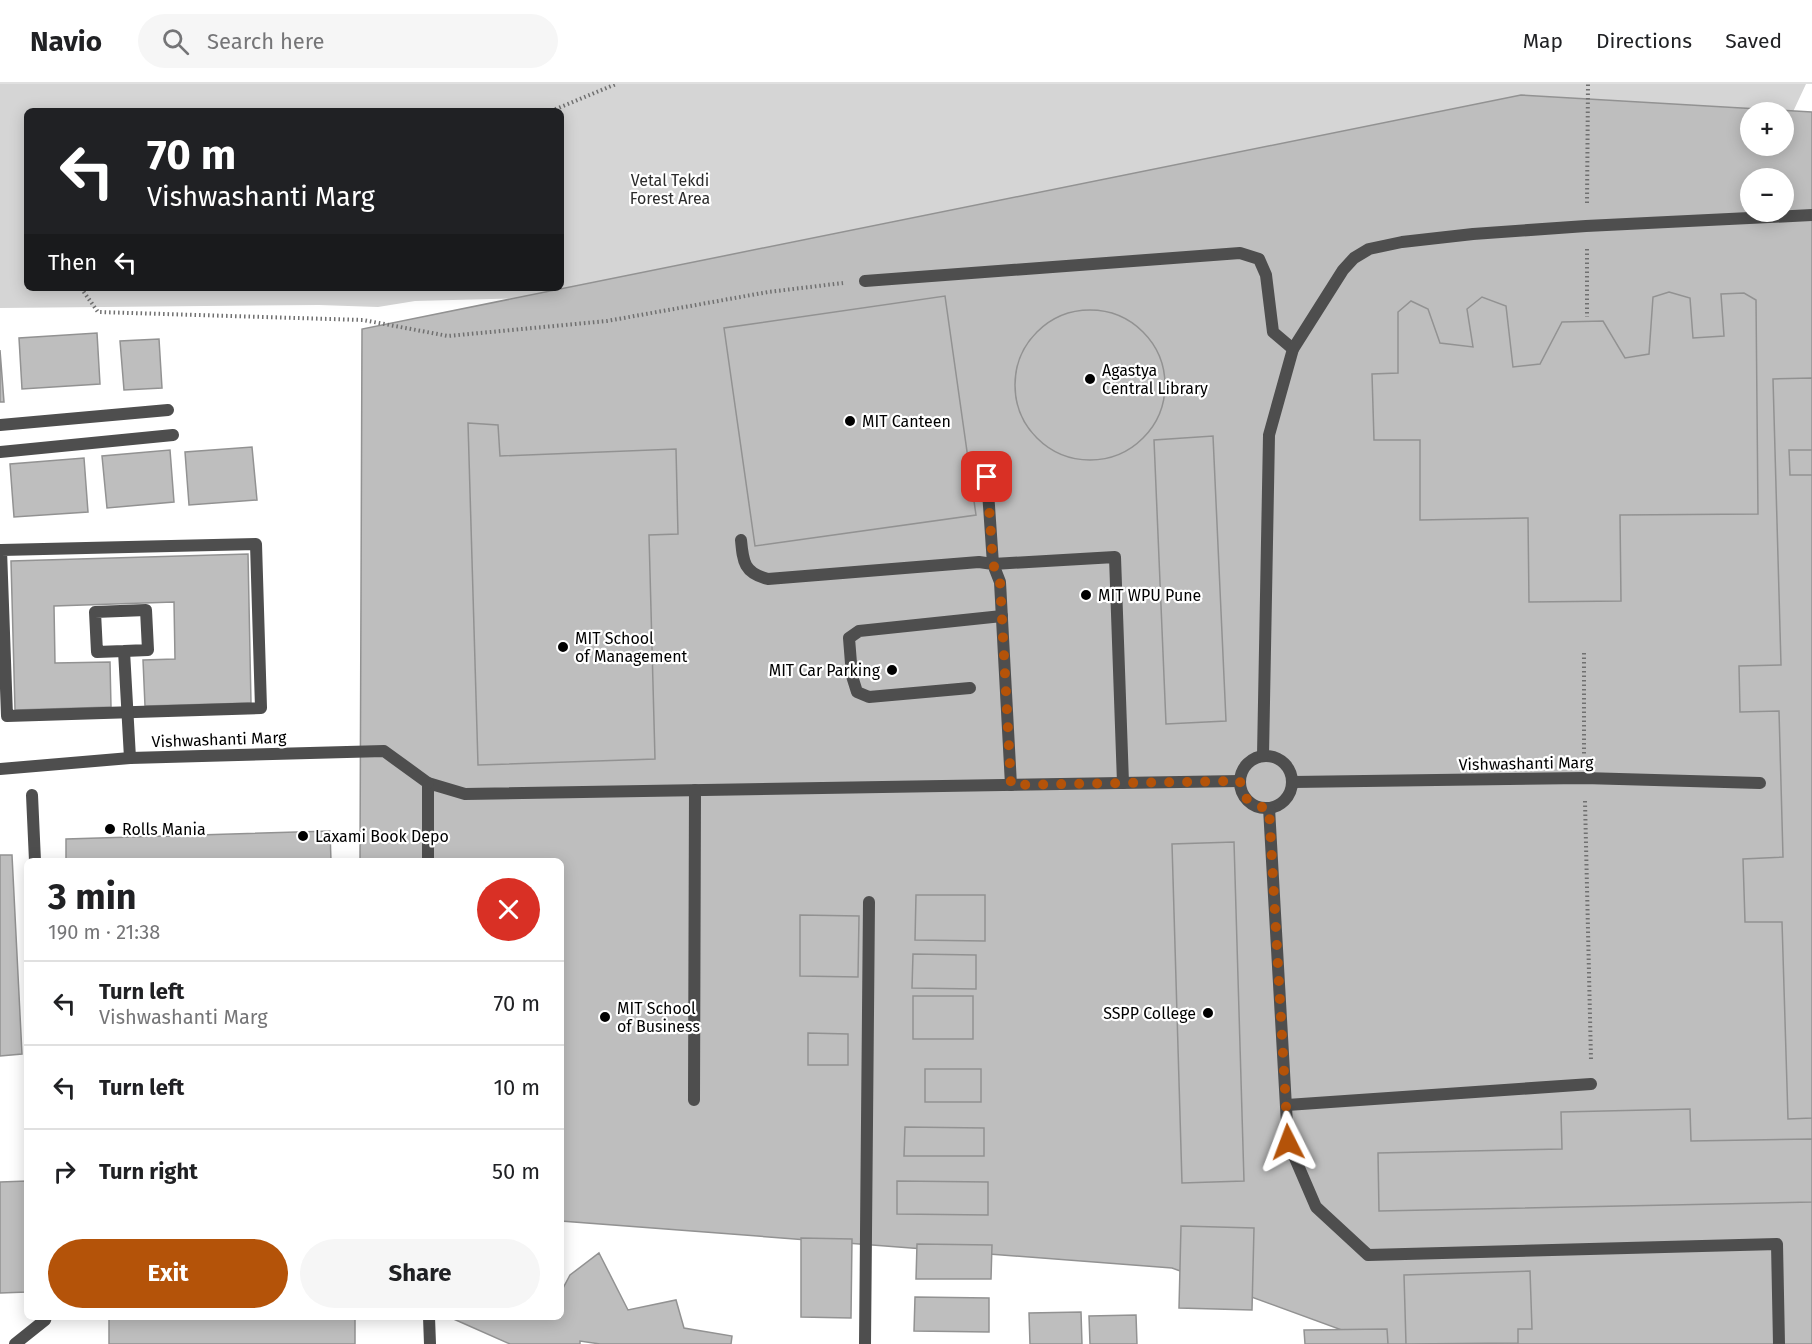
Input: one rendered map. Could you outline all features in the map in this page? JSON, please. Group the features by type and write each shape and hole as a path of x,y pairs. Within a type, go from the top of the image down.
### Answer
{"street":[{"path":"1263,756 1269,435 1293,349 1343,270 1354,258 1369,249 1402,242 1473,234 1812,215"},
{"path":"865,281 1240,253 1259,259 1266,275 1273,332 1293,349"},
{"path":"0,425 168,410"},
{"path":"0,452 172,435"},
{"path":"987,477 993,564 1000,582 1011,785"},
{"path":"741,540 743,560 755,576 768,579 979,562 993,564 1115,557 1123,783"},
{"path":"256,544 261,708 128,711 7,716 1,550 256,544"},
{"path":"146,610 148,650 124,651 97,652 95,612 146,610"},
{"path":"970,688 869,697 856,692 852,676 849,638 859,631 1002,616"},
{"path":"124,651 130,758"},
{"name":"Vishwashanti Marg","path":"0,769 130,758 384,751 428,783 465,794 1240,781"},
{"path":"1263,756 1271,756 1284,762 1293,783 1283,802 1269,808 1254,806 1244,796 1240,781 1250,761 1263,756"},
{"name":"Vishwashanti Marg","path":"1293,783 1584,778 1760,783"},
{"path":"428,783 428,858"},
{"path":"694,790 694,1100"},
{"path":"33,795 35,858"},
{"path":"1269,808 1288,1142 1316,1207 1368,1255 1777,1244 1779,1344"},
{"path":"865,1344 869,902"},
{"path":"1287,1105 1591,1084"},
{"path":"15,1344 45,1320"},
{"path":"429,1320 430,1344"}],"path":[{"path":"558,108 616,84"},
{"path":"83,291 98,312 363,320 448,336 607,321 768,292 865,281"},
{"path":"1584,653 1584,778 1591,1084"}],"green space":[{"name":"Vetal Tekdi Forest Area","path":"0,84 1806,84 1794,110 1794,102 1740,102 1740,156 1772,156 1766,168 1740,168 1740,197 1576,219 768,292 415,301 378,307 319,305 0,308"}],"building":[{"name":"MIT WPU Pune","path":"1521,95 1740,108 1740,156 1794,156 1794,111 1812,112 1812,1344 1380,1344 1172,1268 564,1221 564,858 360,858 362,329 550,291 564,291 564,288"},
{"path":"1669,292 1690,298 1693,338 1724,336 1721,294 1744,293 1756,300 1758,514 1620,515 1621,601 1529,602 1528,518 1420,520 1420,440 1374,440 1372,374 1398,373 1398,312 1411,301 1428,309 1440,343 1473,347 1467,309 1482,297 1506,306 1513,367 1540,364 1562,322 1603,321 1625,358 1649,354 1653,297"},
{"name":"MIT Canteen","path":"945,296 976,515 755,546 724,328"},
{"name":"Agastya Central Library","path":"1090,310 1105,311 1119,316 1143,332 1159,356 1164,370 1164,400 1159,414 1143,438 1119,454 1105,459 1090,460 1075,459 1061,454 1037,438 1021,414 1016,400 1015,385 1016,370 1021,356 1037,332 1061,316 1075,311"},
{"path":"97,333 100,384 22,389 19,338"},
{"path":"159,339 162,388 124,390 120,341"},
{"path":"0,350 4,402 0,402"},
{"path":"1812,378 1812,450 1789,450 1790,475 1812,475 1812,1118 1788,1119 1782,922 1745,922 1743,859 1783,857 1779,711 1740,712 1739,666 1781,665 1773,379"},
{"name":"MIT School of Management","path":"468,423 498,425 500,456 676,449 678,534 649,535 655,759 478,765"},
{"path":"1213,436 1226,721 1166,724 1154,440"},
{"path":"252,447 257,500 189,505 185,452"},
{"path":"170,450 174,502 107,508 102,456"},
{"path":"84,458 88,512 14,517 10,464"},
{"path":"248,554 251,703 145,706 143,660 175,659 174,602 54,606 55,663 110,662 111,707 15,710 11,561"},
{"path":"330,831 331,858 66,858 66,839"},
{"name":"SSPP College","path":"1234,842 1244,1181 1182,1183 1172,844"},
{"path":"0,855 12,855 22,1054 0,1056"},
{"path":"916,895 985,895 985,941 915,940"},
{"path":"800,915 859,916 858,977 800,976"},
{"path":"913,954 976,955 976,989 912,988"},
{"path":"913,996 973,996 973,1039 913,1039"},
{"path":"808,1033 848,1034 848,1065 808,1065"},
{"path":"925,1069 981,1069 981,1102 925,1102"},
{"path":"1690,1109 1691,1141 1812,1139 1812,1202 1379,1211 1378,1153 1562,1149 1561,1112"},
{"path":"905,1127 984,1128 984,1156 904,1156"},
{"path":"24,1181 24,1292 0,1293 0,1182"},
{"path":"897,1181 988,1182 988,1215 897,1214"},
{"path":"1181,1226 1254,1228 1252,1310 1179,1308"},
{"path":"801,1238 852,1239 851,1318 801,1317"},
{"path":"917,1244 992,1245 991,1279 916,1279"},
{"path":"599,1253 628,1310 676,1300 684,1328 732,1336 731,1344 600,1344 580,1341 580,1344 510,1344 456,1320 564,1320 564,1286 570,1275"},
{"path":"1530,1271 1532,1329 1518,1329 1518,1343 1406,1344 1404,1275"},
{"path":"915,1297 989,1298 989,1332 914,1331"},
{"path":"1081,1312 1082,1344 1030,1344 1029,1313"},
{"path":"1136,1315 1137,1344 1090,1344 1089,1316"},
{"path":"109,1320 355,1320 355,1344 109,1344"},
{"path":"1387,1329 1388,1344 1305,1344 1304,1330"}],"place":[{"name":"Agastya Central Library","path":"1090,379"},
{"name":"MIT Canteen","path":"850,421"},
{"name":"MIT WPU Pune","path":"1086,595"},
{"name":"MIT School of Management","path":"563,647"},
{"name":"MIT Car Parking","path":"892,670"},
{"name":"Rolls Mania","path":"110,829"},
{"name":"Laxami Book Depo","path":"303,836"},
{"name":"SSPP College","path":"1208,1013"},
{"name":"MIT School of Business","path":"605,1017"}],"route":[{"path":"987,477 993,564 1000,582 1011,785 1240,781 1244,796 1254,806 1269,808 1288,1142"}]}
